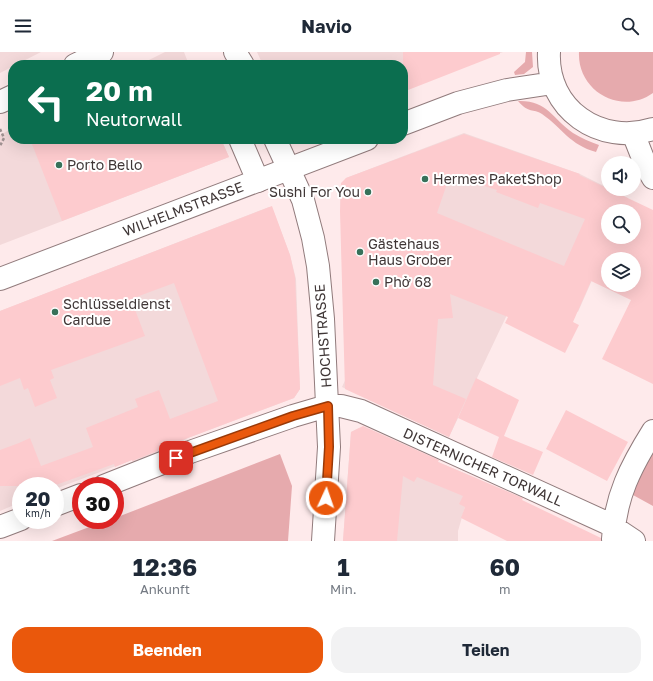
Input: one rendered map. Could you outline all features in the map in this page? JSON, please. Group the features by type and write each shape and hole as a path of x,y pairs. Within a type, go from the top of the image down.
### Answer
{"street":[{"path":"85,60 102,52"},
{"path":"549,52 550,71 553,83 566,105 585,122 608,132 643,131 646,166 653,178"},
{"path":"408,122 458,103 507,90 553,83"},
{"path":"242,144 258,181"},
{"name":"HOCHSTRASSE","path":"277,144 290,169 303,200 317,259 328,406 329,447 323,541"},
{"name":"WILHELMSTRASSE","path":"0,279 353,144"},
{"path":"124,478 190,452 293,416 328,406"},
{"name":"DISTERNICHER TORWALL","path":"328,406 341,406 361,411 613,533 634,541"},
{"path":"613,533 621,491 631,469 653,432"},
{"path":"0,527 12,522"}],"path":[{"path":"0,129 4,138 0,146"}],"shaded area":[{"path":"0,52 41,52 25,60 8,60 8,69 0,73"},
{"path":"165,52 184,52 187,60 149,60"},
{"path":"257,52 503,52 471,64 408,65 408,60 261,60"},
{"path":"526,52 532,52 533,67 524,74 515,75 514,72 525,62"},
{"path":"579,52 653,52 653,93 641,99 628,102 603,96 593,88 585,78 580,66"},
{"path":"518,101 528,101 543,107 573,133 599,145 596,152 579,145 549,119 539,112 525,108"},
{"path":"8,131 8,144 223,144 229,157 0,245 0,135"},
{"path":"464,133 580,174 601,184 601,196 624,196 628,198 625,204 601,204 601,244 608,244 604,252 601,252 601,260 578,312 519,282 514,300 449,437 342,387 349,372 344,337 340,188 346,178"},
{"path":"269,207 273,210 290,255 296,279 300,389 294,398 188,438 173,447 145,458 133,462 132,460 87,477 72,477 72,483 64,486 64,477 12,477 12,506 0,511 0,311"},
{"path":"359,428 478,479 465,507 458,531 458,541 343,541 351,432"},
{"path":"653,453 653,506 633,495 641,473"},
{"path":"280,454 292,486 288,541 52,541 84,529 124,529 124,515"}],"building":[{"path":"403,52 500,52 500,54 408,90 408,60 403,60"},
{"path":"464,134 580,174 579,175 601,185 601,196 623,196 640,204 601,204 601,244 641,244 641,204 653,210 653,384 602,359 631,300 614,292 641,292 641,252 601,252 601,286 591,281 573,322 579,325 565,353 505,323 508,317 450,294 453,318 438,319 433,385 466,399 449,437 345,389 340,211 341,183 346,178","holes":["450,175 497,190 496,192 538,208 540,203 585,219 564,266 437,213"]},
{"path":"32,144 223,144 229,157 62,221"},
{"path":"272,206 290,255 295,277 300,389 294,398 115,467 114,464 78,477 72,477 72,479 64,482 64,477 12,477 12,486 0,486 0,450 30,438 41,466 93,447 86,428 138,407 135,399 159,390 170,419 218,401 174,283 131,299 145,336 51,370 54,378 50,380 57,398 35,407 28,388 24,390 20,378 0,386 0,311"},
{"path":"476,378 519,400 504,436 543,452 533,475 492,457 499,437 458,418"},
{"path":"566,410 628,442 607,481 546,449"},
{"path":"363,426 439,460 438,462 523,498 522,500 601,538 601,541 507,541 461,518 465,507 459,504 463,496 417,477 414,482 403,476 397,541 343,541 351,432"}],"place":[{"name":"Porto Bello","path":"59,165"},
{"name":"Hermes PaketShop","path":"425,179"},
{"name":"Sushi For You","path":"368,192"},
{"name":"Gästehaus Haus Grober","path":"360,252"},
{"name":"Phở 68","path":"376,282"},
{"name":"Schlüsseldienst Cardue","path":"55,312"}],"route":[{"path":"176,458 293,416 328,406 329,447 326,498"}]}
